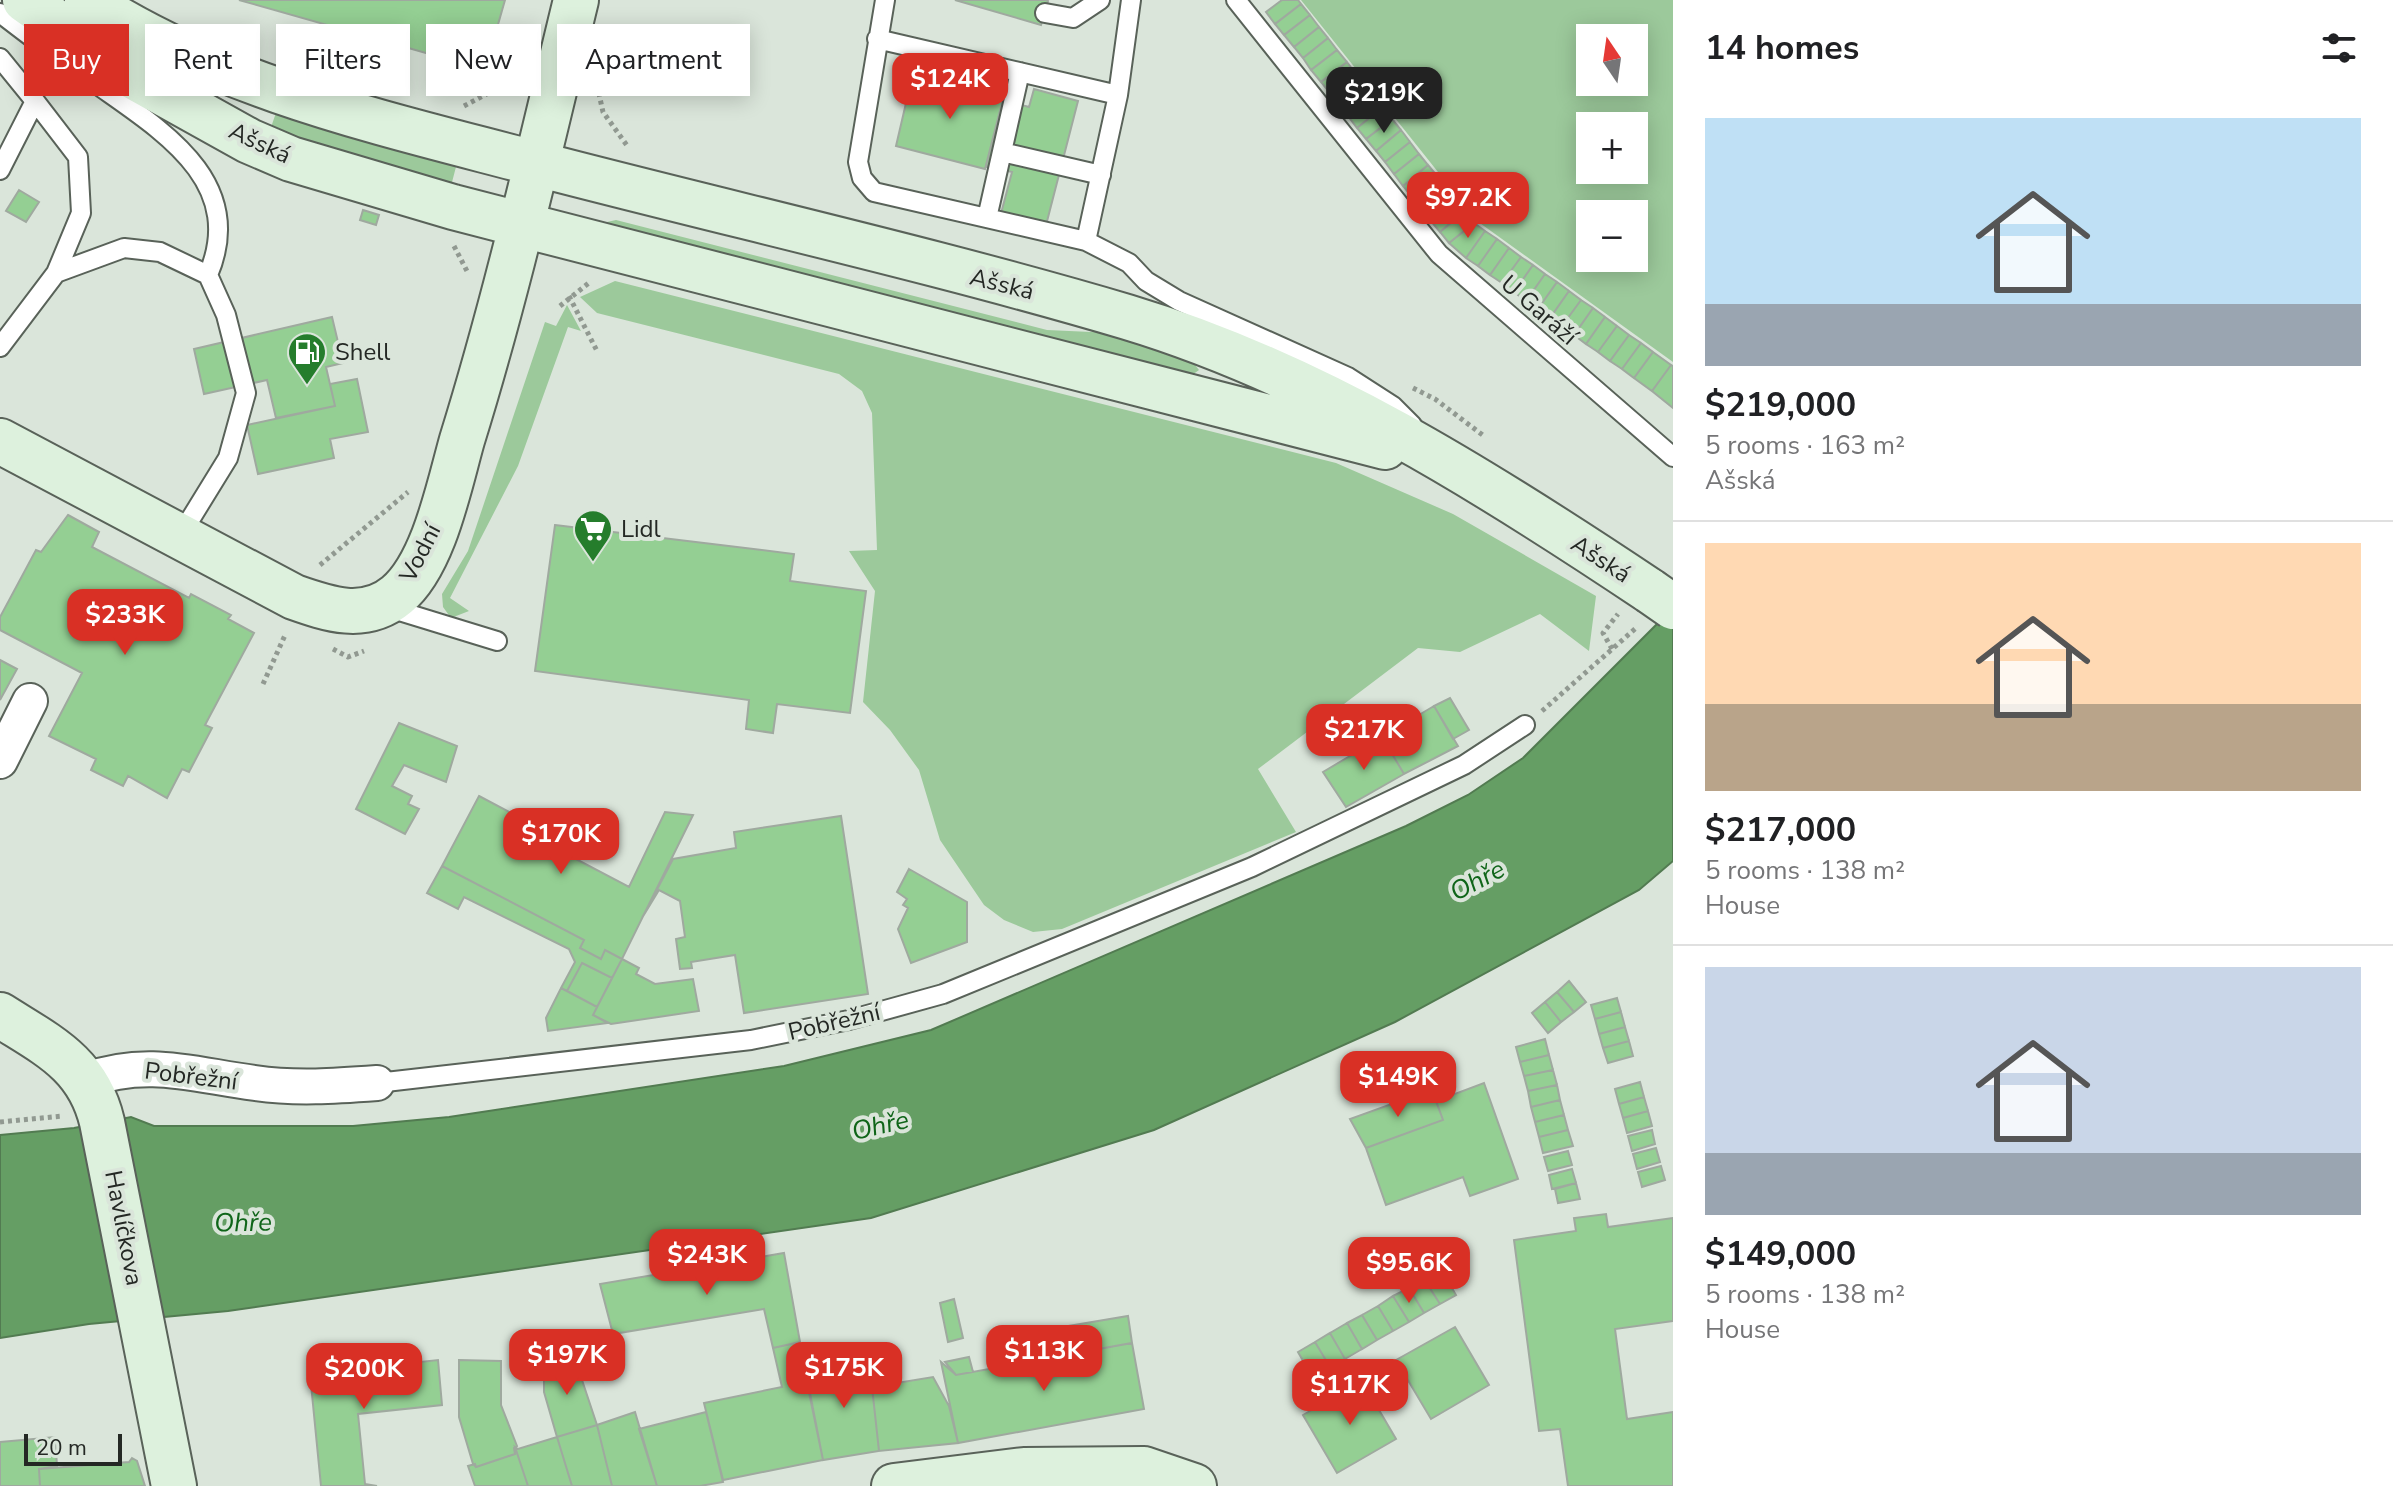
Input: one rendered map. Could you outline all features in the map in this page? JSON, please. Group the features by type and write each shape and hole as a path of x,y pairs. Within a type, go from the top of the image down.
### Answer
{"main road":[{"name":"Ašská","path":"25,0 134,77 249,141 328,171 1445,463"},
{"name":"Ašská","path":"87,0 174,47 271,87 345,112 1056,298 1182,335 1317,392 1445,463 1647,606"},
{"path":"523,224 576,0"},
{"name":"Vodní","path":"0,441 294,597 338,611 354,612 380,605 407,584 429,546 479,387 523,224"},
{"path":"0,1015 57,1052 96,1104"},
{"name":"Havlíčkova","path":"96,1104 174,1486"},
{"path":"894,1486 1144,1469 1194,1486"}],"street":[{"path":"0,761 30,701"},
{"name":"Pobřežní","path":"96,1104 119,1070 154,1067 282,1086 377,1083"}],"lane":[{"path":"885,0 858,162 862,178 874,192 1086,241 1129,263 1146,281 1179,301 1370,390 1393,406 1445,463"},
{"path":"1045,13 1073,18 1100,0"},
{"path":"1086,241 1118,95 1131,23 1131,0"},
{"name":"U Garáží","path":"1236,0 1439,254 1673,457"},
{"path":"0,13 165,134 195,166 218,214 219,246 208,275"},
{"path":"877,39 1118,95"},
{"path":"0,58 78,157 81,213 56,273 0,347"},
{"path":"987,218 1020,72"},
{"path":"0,170 35,101"},
{"path":"1002,152 1101,175"},
{"path":"56,273 124,248 160,252 208,275 226,315 246,393 228,458 179,536"},
{"path":"380,605 497,641"},
{"name":"Pobřežní","path":"377,1083 751,1040 849,1020 943,994 1252,867 1464,765 1525,725"}],"path":[{"path":"458,108 482,96"},
{"path":"446,238 459,252 470,278"},
{"path":"569,296 597,351"},
{"path":"317,567 409,492 414,477"},
{"path":"1612,649 1603,633 1647,606"},
{"path":"1525,725 1612,649 1647,606"},
{"path":"0,1122 60,1117 96,1104"}],"shaded area":[{"path":"1301,0 1673,0 1673,362 1477,221"},
{"path":"277,110 457,163 451,186 270,130"},
{"path":"616,220 1047,330 1113,333 1195,365 1199,370 1192,375 608,226 607,222"},
{"path":"615,281 1336,463 1453,514 1596,596 1589,651 1540,614 1460,652 1418,648 1258,769 1296,832 1062,929 1033,932 1004,920 984,905 940,840 919,770 890,730 863,702 875,591 849,551 877,550 872,413 862,391 839,374 597,313 580,297"},
{"path":"567,305 581,331 568,327 518,466 450,598 469,611 451,618 443,607 442,594 468,551 545,322 556,326"}],"water":[{"name":"Ohře","path":"1673,608 1673,861 1639,890 1395,1022 1154,1130 871,1218 228,1311 89,1324 0,1338 0,1135 74,1128 131,1117 154,1126 353,1126 449,1117 784,1066 931,1030 1406,826 1468,795 1523,758"}],"building":[{"path":"239,0 505,0 498,24 426,24 426,53 410,48 410,24 324,24"},
{"path":"955,0 1046,0 1048,1 1041,25"},
{"path":"1282,0 1298,0 1301,4 1275,24 1266,12"},
{"path":"1301,4 1310,15 1284,35 1275,24"},
{"path":"1310,15 1319,27 1294,47 1284,35"},
{"path":"1319,27 1328,38 1303,58 1294,47"},
{"path":"1328,38 1337,50 1311,70 1303,58"},
{"path":"1337,50 1347,62 1321,82 1311,70"},
{"path":"1347,62 1355,73 1330,93 1321,82"},
{"path":"913,73 1004,95 985,169 896,146"},
{"path":"1355,73 1365,85 1339,105 1330,93"},
{"path":"1365,85 1374,96 1348,116 1339,105"},
{"path":"1034,89 1078,101 1044,233 999,221 1012,172 986,166 1003,100 1029,107"},
{"path":"1374,96 1383,107 1357,128 1348,116"},
{"path":"1383,107 1392,119 1366,139 1357,128"},
{"path":"1392,119 1401,130 1376,151 1366,139"},
{"path":"1401,130 1410,142 1385,162 1376,151"},
{"path":"1410,142 1419,154 1394,174 1385,162"},
{"path":"1419,154 1428,165 1403,186 1394,174"},
{"path":"1428,165 1438,177 1412,197 1403,186"},
{"path":"1438,177 1447,188 1421,208 1412,197"},
{"path":"1447,188 1456,200 1430,220 1421,208"},
{"path":"19,190 39,202 26,222 6,211"},
{"path":"1456,200 1465,211 1440,232 1430,220"},
{"path":"363,210 379,215 376,225 360,220"},
{"path":"1465,211 1474,223 1449,243 1440,232"},
{"path":"1474,223 1485,231 1466,258 1449,243"},
{"path":"1485,231 1497,239 1478,266 1466,258"},
{"path":"1497,239 1509,248 1490,275 1478,266"},
{"path":"1509,248 1521,257 1502,283 1490,275"},
{"path":"1521,257 1533,265 1514,292 1502,283"},
{"path":"1533,265 1545,274 1526,301 1514,292"},
{"path":"1545,274 1557,282 1538,309 1526,301"},
{"path":"1557,282 1569,291 1550,318 1538,309"},
{"path":"1569,291 1581,300 1562,326 1550,318"},
{"path":"1581,300 1593,308 1574,335 1562,326"},
{"path":"1593,308 1605,317 1586,344 1574,335"},
{"path":"332,317 343,363 326,367 335,406 276,418 267,380 204,394 194,349"},
{"path":"1605,317 1617,326 1598,352 1586,344"},
{"path":"1617,326 1629,335 1610,361 1598,352"},
{"path":"1629,335 1641,343 1622,369 1610,361"},
{"path":"1641,343 1653,352 1634,378 1622,369"},
{"path":"1653,352 1671,365 1652,391 1634,378"},
{"path":"1673,366 1673,408 1652,391"},
{"path":"357,379 368,432 330,439 334,458 258,474 247,425 335,406 330,384"},
{"path":"68,515 99,532 92,547 189,598 191,594 231,615 228,619 254,633 205,725 212,728 189,772 182,769 167,798 128,776 123,786 91,770 96,759 49,736 82,673 0,630 0,617 36,550 41,552"},
{"path":"555,525 794,554 790,581 866,591 850,713 777,704 773,733 746,729 749,700 535,671"},
{"path":"0,660 17,669 0,700"},
{"path":"1450,698 1469,730 1453,739 1434,706"},
{"path":"1434,706 1458,746 1404,774 1382,737"},
{"path":"1413,710 1417,716 1379,739 1375,733"},
{"path":"399,723 457,746 446,782 404,765 392,786 412,796 408,804 419,809 405,834 356,809"},
{"path":"1382,737 1404,774 1346,807 1323,772"},
{"path":"479,796 558,838 553,847 629,887 665,812 693,815 622,959 605,950 601,959 580,948 584,940 442,866"},
{"path":"841,816 868,994 744,1013 735,955 691,962 692,968 680,969 676,939 685,937 680,901 659,890 642,918 673,859 736,848 734,832"},
{"path":"442,866 584,940 580,948 601,959 605,950 622,959 612,978 582,963 567,991 561,988 575,962 569,949 464,897 458,909 427,893"},
{"path":"909,869 967,902 967,942 911,963 898,929 908,908 903,905 907,899 897,892"},
{"path":"622,959 639,968 636,974 655,984 693,979 699,1011 611,1024 593,1015"},
{"path":"582,963 612,978 597,1007 567,991"},
{"path":"1569,981 1586,1002 1574,1012 1557,992"},
{"path":"561,988 597,1007 593,1015 608,1023 548,1031 546,1018"},
{"path":"1557,992 1574,1012 1561,1022 1545,1002"},
{"path":"1617,998 1621,1012 1595,1019 1591,1005"},
{"path":"1545,1002 1561,1022 1548,1033 1532,1013"},
{"path":"1621,1012 1625,1027 1599,1034 1595,1019"},
{"path":"1625,1027 1629,1041 1603,1048 1599,1034"},
{"path":"1545,1039 1549,1055 1520,1062 1516,1047"},
{"path":"1629,1041 1633,1056 1608,1063 1603,1048"},
{"path":"1549,1055 1553,1070 1524,1076 1520,1062"},
{"path":"1553,1070 1557,1085 1528,1091 1524,1076"},
{"path":"1640,1082 1644,1097 1619,1104 1615,1089"},
{"path":"1484,1083 1518,1179 1470,1196 1463,1177 1386,1205 1366,1148 1443,1120 1436,1101"},
{"path":"1557,1085 1560,1100 1531,1107 1528,1091"},
{"path":"1436,1088 1440,1099 1436,1101 1443,1120 1366,1148 1350,1119"},
{"path":"1644,1097 1648,1111 1623,1118 1619,1104"},
{"path":"1560,1100 1564,1115 1535,1122 1531,1107"},
{"path":"1648,1111 1652,1126 1627,1133 1623,1118"},
{"path":"1564,1115 1568,1130 1539,1137 1535,1122"},
{"path":"1568,1130 1573,1146 1543,1153 1539,1137"},
{"path":"1652,1130 1655,1144 1632,1151 1628,1136"},
{"path":"1656,1148 1660,1162 1637,1169 1633,1154"},
{"path":"1568,1151 1572,1165 1548,1171 1544,1157"},
{"path":"1661,1166 1665,1180 1642,1187 1638,1172"},
{"path":"1572,1169 1576,1183 1552,1189 1549,1175"},
{"path":"1576,1183 1580,1199 1558,1203 1555,1189"},
{"path":"1606,1214 1608,1227 1673,1218 1673,1321 1615,1329 1627,1419 1673,1412 1673,1486 1568,1486 1560,1429 1539,1431 1514,1240 1576,1231 1574,1218"},
{"path":"784,1253 800,1342 773,1348 764,1309 613,1334 600,1284"},
{"path":"1441,1269 1456,1295 1440,1304 1424,1279"},
{"path":"1424,1279 1440,1304 1424,1313 1409,1288"},
{"path":"1409,1288 1424,1313 1409,1322 1393,1296"},
{"path":"1393,1296 1409,1322 1393,1331 1378,1306"},
{"path":"954,1299 963,1338 948,1342 940,1303"},
{"path":"1378,1306 1393,1331 1377,1340 1362,1315"},
{"path":"1362,1315 1377,1340 1362,1349 1347,1323"},
{"path":"1128,1316 1132,1343 1061,1356 1056,1328"},
{"path":"1347,1323 1362,1349 1345,1359 1330,1333"},
{"path":"1455,1327 1489,1385 1431,1419 1396,1360"},
{"path":"1330,1333 1345,1359 1330,1367 1315,1342"},
{"path":"800,1342 823,1460 723,1480 704,1403 782,1387 773,1348"},
{"path":"1315,1342 1330,1367 1313,1378 1298,1352"},
{"path":"1132,1343 1144,1409 958,1443 941,1362 956,1375"},
{"path":"969,1357 973,1372 956,1375 945,1362"},
{"path":"438,1360 442,1405 358,1414 365,1484 377,1486 321,1486 310,1374"},
{"path":"459,1360 501,1361 501,1405 517,1446 514,1448 515,1454 476,1467 473,1464 459,1417"},
{"path":"863,1360 872,1387 879,1451 823,1460 805,1373"},
{"path":"544,1361 583,1362 582,1380 597,1425 557,1437 544,1392"},
{"path":"933,1377 949,1406 958,1443 879,1451 872,1387"},
{"path":"1362,1381 1396,1439 1337,1473 1303,1415"},
{"path":"635,1412 657,1486 612,1486 597,1425"},
{"path":"706,1412 723,1482 700,1486 657,1486 639,1429"},
{"path":"597,1425 612,1486 572,1486 557,1437"},
{"path":"55,1437 57,1466 39,1469 40,1486 0,1486 0,1442"},
{"path":"557,1437 572,1486 528,1486 515,1447 518,1449"},
{"path":"515,1447 528,1486 475,1486 468,1466 475,1464 476,1467 515,1454"},
{"path":"132,1458 137,1461 145,1486 40,1486 39,1469 129,1462"}],"place":[{"name":"Shell","path":"307,386"},
{"name":"Lidl","path":"593,563"}]}
